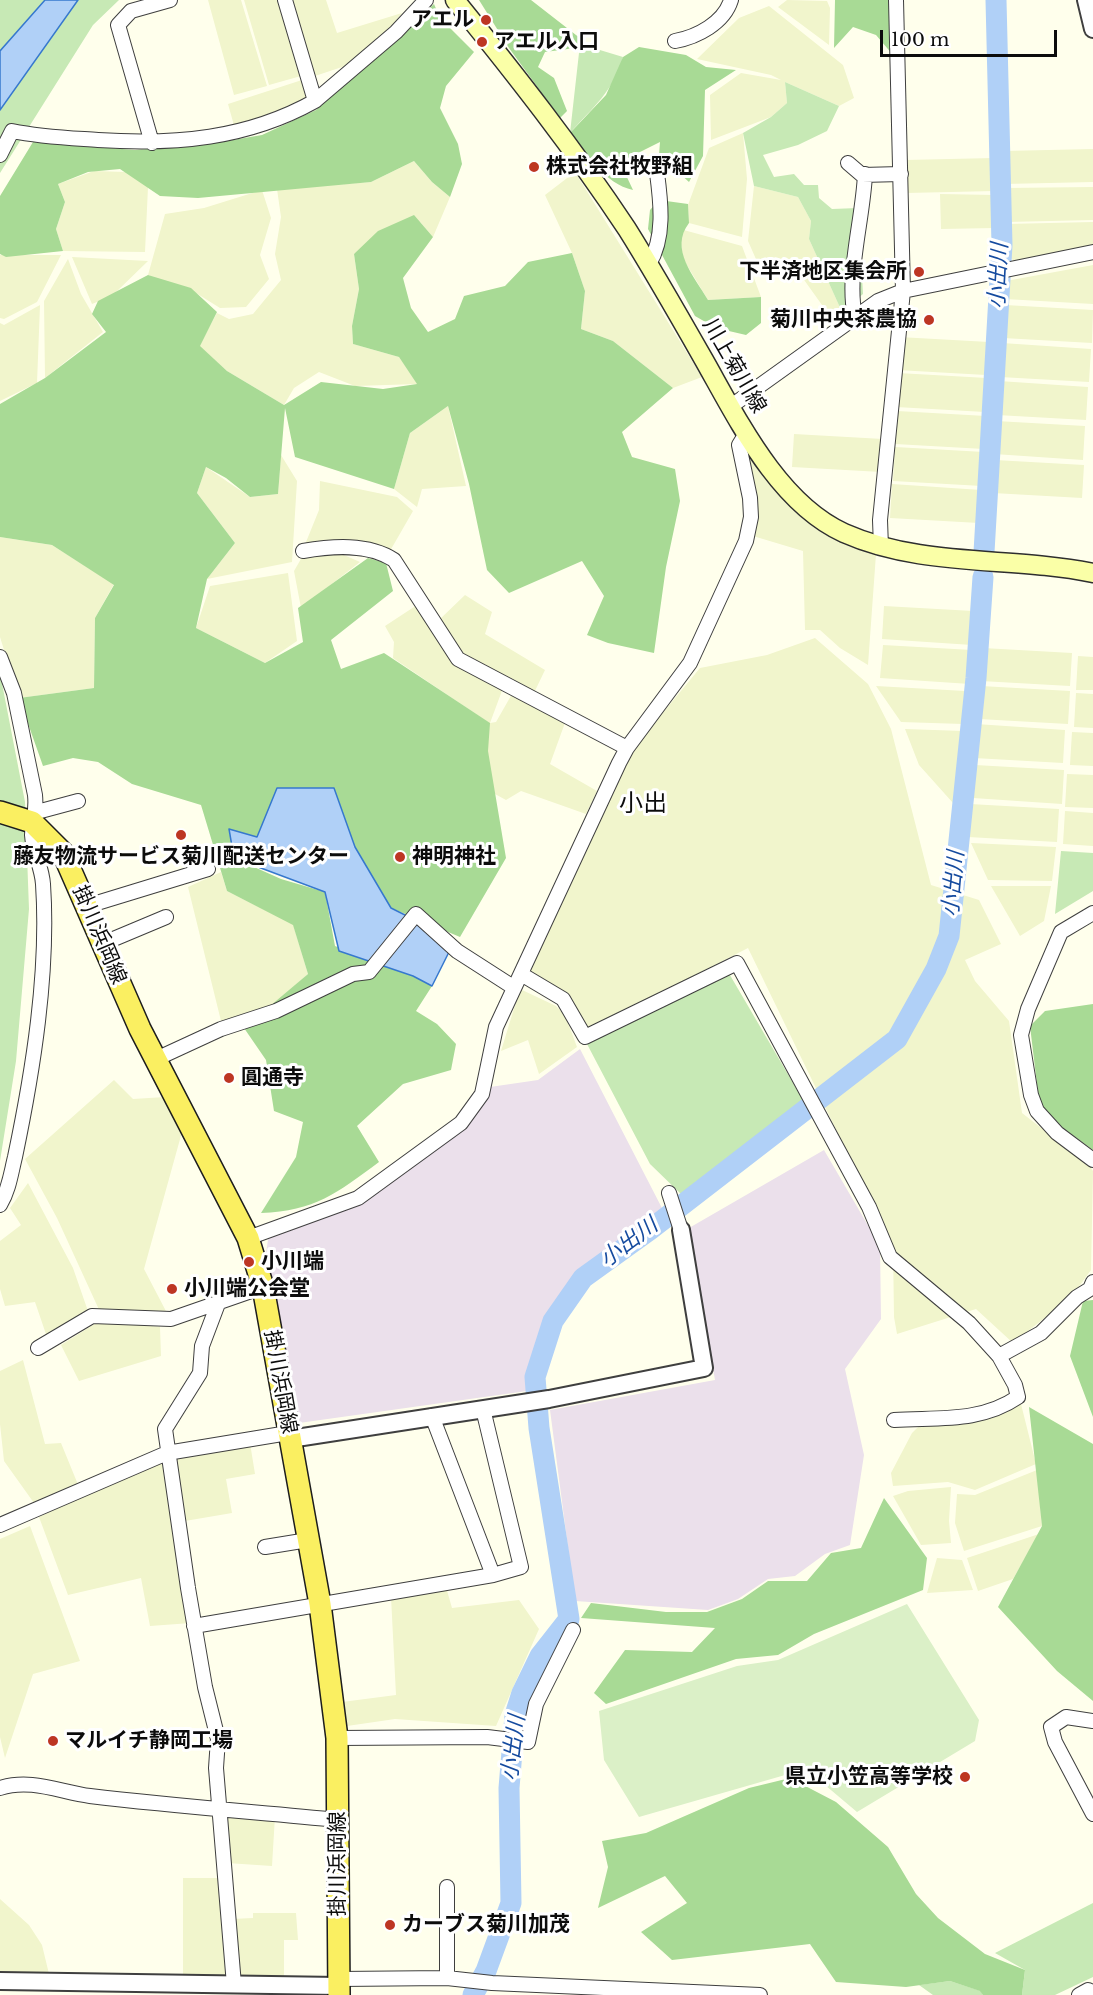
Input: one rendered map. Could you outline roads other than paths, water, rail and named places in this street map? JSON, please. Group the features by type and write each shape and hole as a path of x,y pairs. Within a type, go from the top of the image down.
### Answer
{"main road":[{"name":"川上菊川線","path":"455,0 577,156 649,264 730,407 780,482 808,510 842,532 880,547 919,556 1016,562 1093,573"},
{"name":"掛川浜岡線","path":"0,812 33,819 63,853 140,1029 248,1238 263,1287 320,1604 337,1738 339,1987"}],"street":[{"path":"152,143 118,25 131,11 170,0"},
{"path":"285,0 315,101"},
{"path":"0,155 12,131 37,136 152,143 200,139 259,127 315,101 396,32 426,0"},
{"path":"675,41 695,37 723,16 731,0"},
{"path":"880,547 880,520 903,291 896,0"},
{"path":"1086,0 1093,29"},
{"path":"848,163 865,174 901,174"},
{"path":"649,264 657,251 661,214 657,173"},
{"path":"855,317 851,300 865,174"},
{"path":"730,407 879,301 903,291 1093,252"},
{"path":"248,1238 358,1198 461,1123 482,1094 496,1027 627,748 690,663 746,541 751,517 750,498 739,445 747,432"},
{"path":"303,552 333,546 384,553 394,560 458,659 627,748"},
{"path":"0,657 14,693 33,819 35,852 43,882 42,960 24,1114 10,1182 0,1205"},
{"path":"33,819 78,801"},
{"path":"87,906 208,869"},
{"path":"1093,913 1061,932 1028,1009 1021,1035 1031,1095 1037,1111 1057,1133 1093,1160"},
{"path":"156,1059 221,1029 276,1011 353,974 369,972 416,914 457,951 513,987"},
{"path":"104,943 166,917"},
{"path":"521,974 563,999 585,1037 737,963 869,1207 890,1257 969,1323 999,1356 1015,1385 1018,1397 969,1418 894,1420"},
{"path":"0,1525 167,1453 531,1402 704,1368 680,1224 670,1198"},
{"path":"999,1356 1041,1333 1077,1297 1090,1289 1093,1282"},
{"path":"38,1348 92,1316 171,1319 263,1287"},
{"path":"219,1301 202,1346 200,1373 165,1429 194,1626 205,1687 218,1739 216,1768 234,1985"},
{"path":"194,1626 493,1575 521,1567 483,1408"},
{"path":"432,1416 493,1575"},
{"path":"265,1547 308,1540"},
{"path":"337,1738 503,1739 528,1742 536,1704 573,1630"},
{"path":"1093,1721 1066,1717 1051,1727 1059,1750 1093,1814"},
{"path":"0,1788 13,1783 36,1785 87,1796 338,1820"},
{"path":"447,1887 447,1978"},
{"path":"0,1981 80,1990 234,1985 339,1987 447,1978 492,1983 760,1995"},
{"path":"1079,1995 1088,1990 1093,1992"}],"water":[{"path":"45,0 78,0 0,110 0,51"},
{"path":"277,788 334,788 355,847 391,908 455,940 432,986 413,976 339,951 325,892 234,858 229,829 257,837"}],"waterway":[{"name":"小出川","path":"984,552 1002,245 996,0"},
{"name":"小出川","path":"473,1995 486,1971 511,1903 509,1788 515,1715 522,1693 540,1656 569,1619 539,1428 535,1377 553,1321 583,1278 651,1229 897,1039 936,969 949,936 976,678 983,577"}],"place":[{"name":"アエル","path":"486,20"},
{"name":"アエル入口","path":"482,42"},
{"name":"株式会社牧野組","path":"534,167"},
{"name":"下半済地区集会所","path":"919,272"},
{"name":"菊川中央茶農協","path":"929,320"},
{"name":"藤友物流サービス菊川配送センター","path":"181,835"},
{"name":"神明神社","path":"400,857"},
{"name":"圓通寺","path":"229,1078"},
{"name":"小川端","path":"249,1262"},
{"name":"小川端公会堂","path":"172,1289"},
{"name":"マルイチ静岡工場","path":"53,1741"},
{"name":"県立小笠高等学校","path":"965,1777"},
{"name":"カーブス菊川加茂","path":"390,1925"}],"district":[{"name":"小出","path":"643,804"}]}
